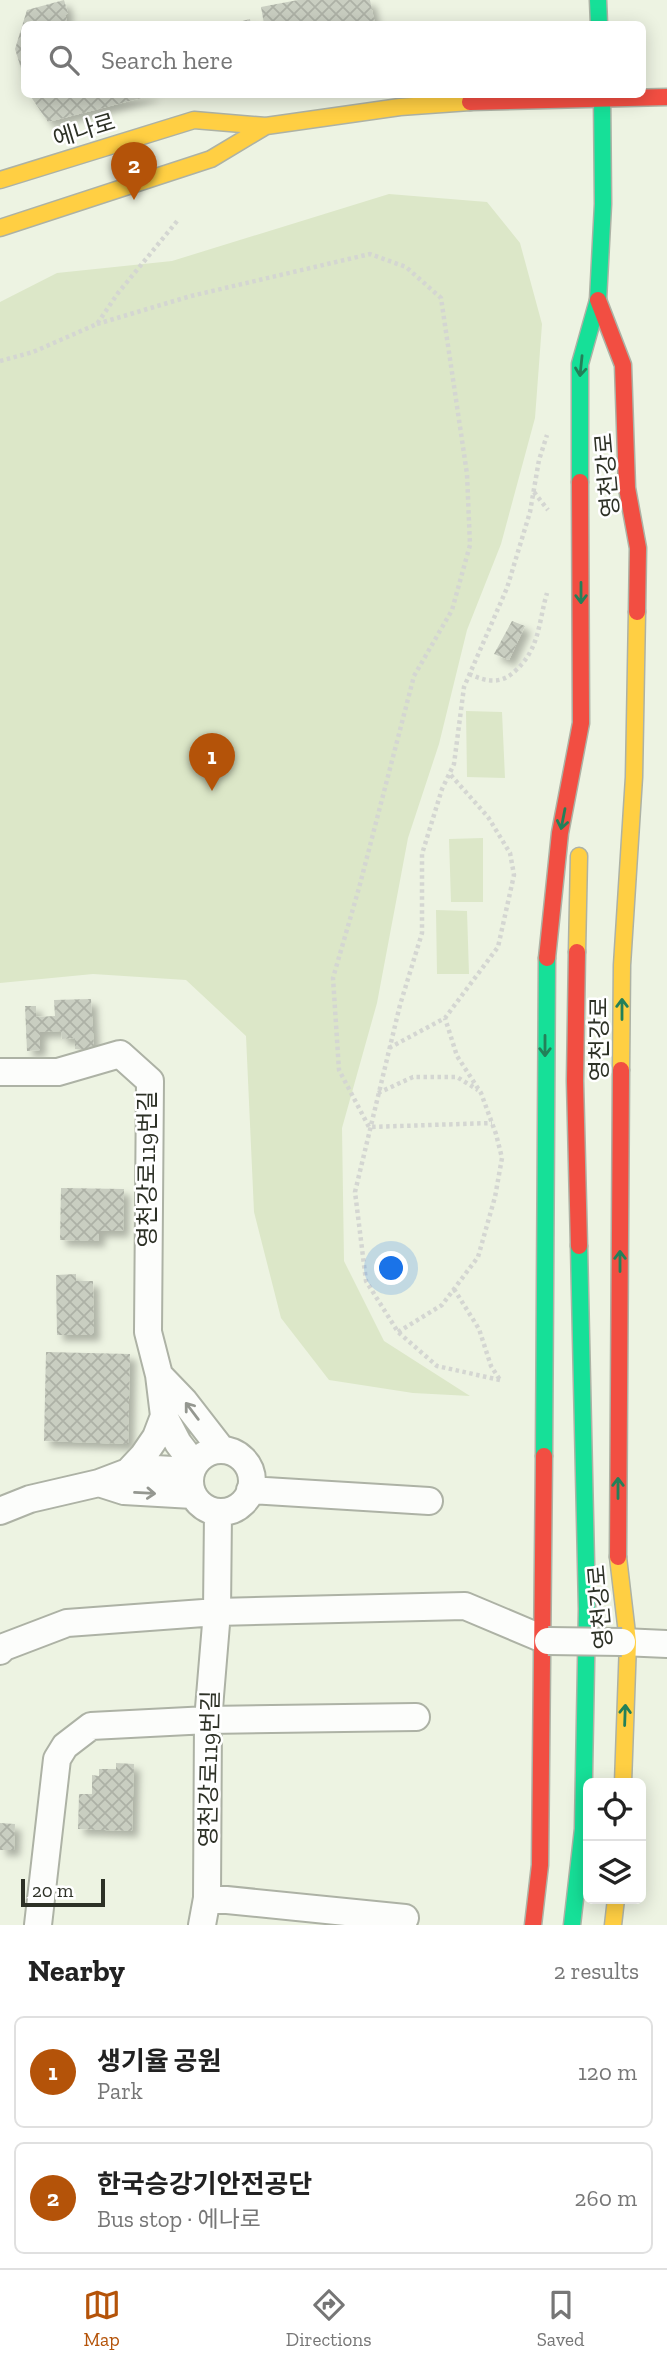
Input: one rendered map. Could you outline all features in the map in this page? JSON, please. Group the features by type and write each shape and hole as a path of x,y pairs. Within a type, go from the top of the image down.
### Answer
{"street":[{"path":"598,0 599,21"},
{"name":"에나로","path":"646,97 667,97"},
{"name":"에나로","path":"0,180 194,120 266,126 400,107 567,98"},
{"name":"영천강로","path":"572,1925 581,1860 583,1656 587,1609 575,1081 581,723 580,364 598,300 603,204 602,98"},
{"name":"에나로","path":"0,228 211,159 266,126"},
{"name":"영천강로","path":"598,300 623,365 627,488 638,548 635,777 622,979 617,1545 625,1642 622,1778"},
{"name":"영천강로","path":"533,1925 540,1865 545,1640 546,966 560,832 581,723"},
{"name":"영천강로119번길","path":"0,1072 58,1072 120,1054 150,1082 148,1332 159,1375 164,1416 193,1477"},
{"name":"영천강로119번길","path":"159,1375 184,1401 222,1450"},
{"path":"128,1472 144,1457 164,1416"},
{"path":"222,1450 243,1459 252,1479 246,1500 238,1507 218,1512 200,1504 193,1477 202,1457 212,1451 222,1450"},
{"path":"0,1511 30,1499 99,1483 128,1472 155,1469 193,1477"},
{"path":"99,1483 124,1491 193,1477"},
{"path":"250,1490 429,1500"},
{"name":"영천강로119번길","path":"202,1925 207,1898 208,1720 217,1612 218,1512"},
{"path":"0,1651 4,1647 67,1623 217,1612 466,1606 545,1640 667,1644"},
{"path":"38,1925 57,1759 65,1746 91,1726 208,1720 416,1717"},
{"path":"207,1898 405,1918"},
{"path":"613,1925 615,1904"}],"path":[{"path":"97,324 118,293 178,220"},
{"path":"0,361 33,352 97,324 191,296 370,254 406,267 441,298 467,474 470,545 452,610 414,676 333,978 339,1070 369,1127"},
{"path":"454,1289 479,1329 491,1366 500,1380 437,1366 398,1332 366,1281 355,1192 388,1049 422,933 422,854 442,789 454,764 464,687 507,588 530,512 539,460 551,424"},
{"path":"533,491 550,512"},
{"path":"469,674 485,681 506,679 528,660 539,633 548,591"},
{"path":"388,1049 445,1018 498,947 514,875 510,853 488,817 449,773"},
{"path":"398,1332 442,1305 478,1257 495,1197 502,1158 481,1093 457,1056 445,1018"},
{"path":"377,1093 413,1077 457,1077 481,1093"},
{"path":"369,1127 492,1123"}],"green space":[{"path":"389,194 487,202 520,243 542,324 535,418 501,544 467,630 439,744 408,838 377,1003 342,1128 344,1261 384,1341 470,1396 413,1393 329,1380 281,1318 254,1212 246,1036 186,980 93,974 0,983 0,302 57,273 172,261"},
{"path":"466,711 502,712 505,778 467,777"},
{"path":"483,838 483,902 451,902 449,839"},
{"path":"436,910 467,911 469,974 437,974"}],"building":[{"path":"64,0 68,13 65,15 67,21 24,21 27,10"},
{"path":"298,0 370,0 374,21 263,21 261,7"},
{"path":"21,30 21,68 15,49"},
{"path":"32,98 141,98 48,122"},
{"path":"512,621 525,626 509,660 494,654"},
{"path":"91,999 94,1049 75,1049 75,1038 62,1039 61,1031 40,1032 40,1050 27,1051 25,1006 36,1006 36,1017 55,1016 54,1000"},
{"path":"61,1188 124,1189 123,1231 99,1231 99,1241 60,1240"},
{"path":"76,1274 76,1281 93,1281 94,1335 57,1335 56,1275"},
{"path":"46,1352 130,1354 128,1444 44,1441"},
{"path":"116,1763 134,1764 132,1831 78,1829 79,1794 92,1794 92,1775 99,1776 99,1769 116,1769"},
{"path":"0,1823 15,1824 14,1850 0,1850"}],"traffic: fast":[{"path":"598,0 599,21"},
{"path":"580,482 580,364 598,300 603,204 602,98"},
{"path":"544,1456 547,958"},
{"path":"572,1925 583,1829 587,1609 579,1246"}],"traffic: slow":[{"path":"0,180 194,120 266,126 400,107 470,102"},
{"path":"0,228 211,159 266,126"},
{"path":"621,1070 622,965 634,777 637,612"},
{"path":"577,952 579,856"},
{"path":"618,1557 628,1642 623,1778"},
{"path":"613,1925 615,1904"}],"traffic: jam":[{"path":"646,98 667,97"},
{"path":"470,102 628,98"},
{"path":"598,300 623,365 627,488 638,548 637,612"},
{"path":"547,958 560,833 581,723 580,482"},
{"path":"577,952 575,1081 579,1246"},
{"path":"618,1557 621,1070"},
{"path":"533,1925 540,1865 544,1456"}],"place":[{"name":"한국승강기안전공단","path":"134,200"},
{"name":"생기율 공원","path":"212,791"}]}
